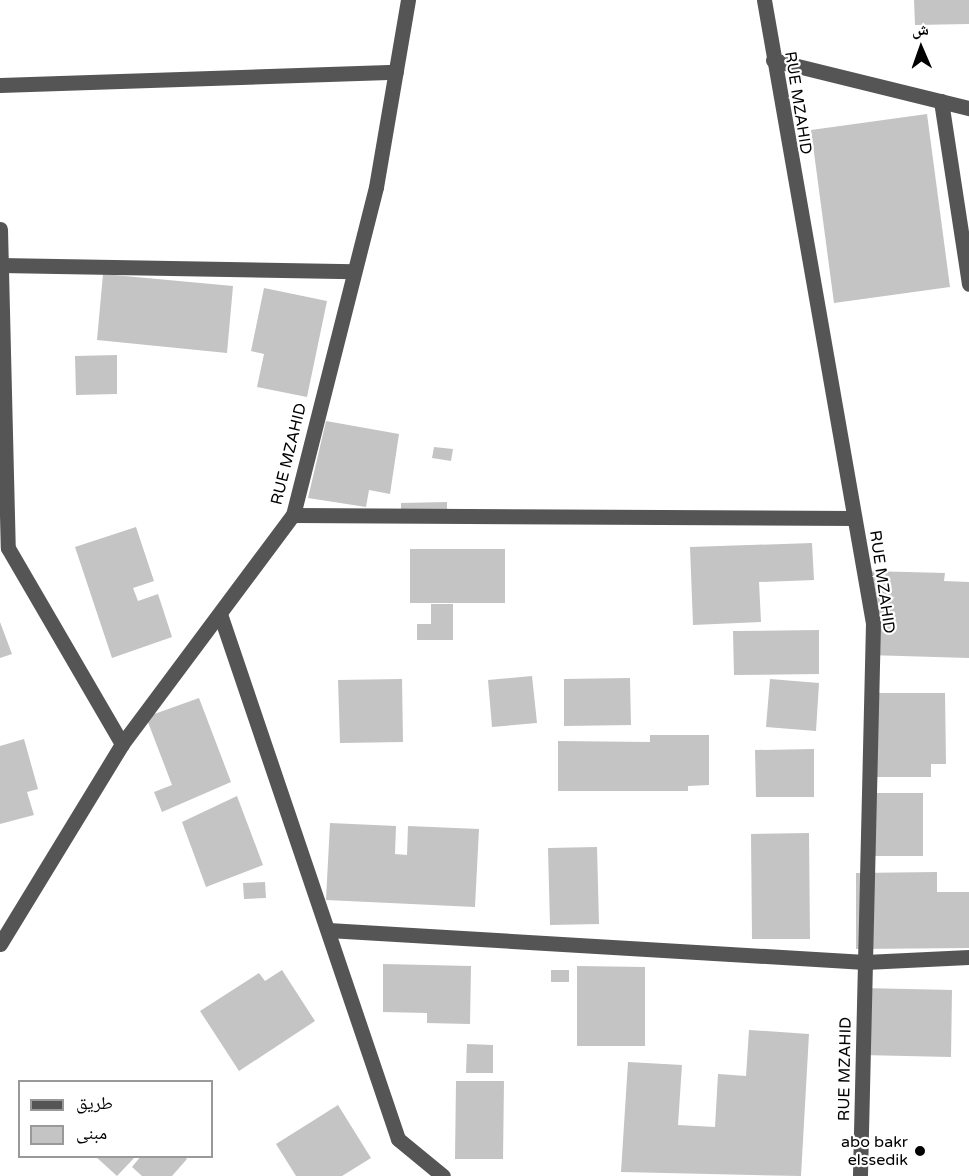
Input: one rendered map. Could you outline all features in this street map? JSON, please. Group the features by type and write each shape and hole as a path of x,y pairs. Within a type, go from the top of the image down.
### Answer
{"street":[{"name":"RUE MZAHID","path":"0,944 122,744 293,515 376,187 408,0"},
{"name":"RUE MZAHID","path":"764,0 873,623 861,1176"},
{"path":"773,60 969,108"},
{"path":"0,85 396,72"},
{"path":"941,101 969,284"},
{"path":"0,229 8,548 122,744"},
{"path":"0,265 354,272"},
{"path":"293,515 854,518"},
{"path":"220,614 398,1139 443,1176"},
{"path":"328,930 865,962 969,957"}],"building":[{"path":"914,0 969,0 969,24 915,25"},
{"path":"927,114 950,287 834,303 811,130"},
{"path":"103,274 233,286 227,353 97,340"},
{"path":"264,288 327,301 307,397 257,387 264,354 251,351"},
{"path":"117,355 117,394 76,395 75,356"},
{"path":"326,421 399,434 390,494 369,490 366,507 308,498"},
{"path":"434,447 453,449 451,461 432,458"},
{"path":"447,502 447,521 401,521 401,503"},
{"path":"136,527 154,581 133,588 138,601 158,594 172,637 112,658 75,547"},
{"path":"812,543 814,580 759,582 761,622 693,625 690,547"},
{"path":"410,549 505,549 505,603 410,603"},
{"path":"869,571 945,573 944,581 969,582 969,658 867,655"},
{"path":"431,604 453,604 453,640 417,640 417,624 431,624"},
{"path":"0,622 12,654 0,658"},
{"path":"819,630 819,674 734,675 733,631"},
{"path":"532,676 537,723 492,727 488,680"},
{"path":"630,678 631,725 564,726 564,679"},
{"path":"402,679 403,742 340,743 338,680"},
{"path":"770,679 819,683 816,731 766,727"},
{"path":"871,693 945,693 946,764 931,764 931,777 867,777"},
{"path":"199,698 231,782 162,812 154,792 172,785 146,717"},
{"path":"650,735 709,735 709,785 688,786 688,791 558,791 558,741 650,742"},
{"path":"24,739 38,789 27,792 34,815 0,824 0,746"},
{"path":"814,749 814,797 756,797 755,750"},
{"path":"862,793 923,793 923,856 863,856"},
{"path":"237,796 263,865 206,887 182,822"},
{"path":"330,823 396,826 395,854 407,855 408,826 479,829 475,907 326,900"},
{"path":"809,833 810,939 752,939 751,834"},
{"path":"597,847 599,924 550,925 548,848"},
{"path":"937,872 937,892 969,892 969,948 856,949 856,873"},
{"path":"265,882 266,898 244,899 243,883"},
{"path":"383,964 471,966 470,1024 427,1023 427,1013 383,1012"},
{"path":"577,966 645,967 645,1046 577,1046"},
{"path":"282,970 315,1021 239,1071 200,1011 259,973 265,981"},
{"path":"551,970 569,970 569,982 551,982"},
{"path":"862,988 952,990 951,1057 861,1055"},
{"path":"749,1030 809,1034 801,1176 621,1172 628,1062 682,1065 678,1125 715,1127 718,1074 746,1076"},
{"path":"467,1044 493,1045 493,1073 466,1073"},
{"path":"456,1081 504,1081 503,1159 455,1159"},
{"path":"338,1105 371,1158 342,1176 296,1176 276,1144"},
{"path":"97,1158 134,1158 117,1176"},
{"path":"139,1158 187,1159 172,1176 142,1176 132,1167"}],"place":[{"name":"abo bakr elssedik","path":"920,1151"}]}
